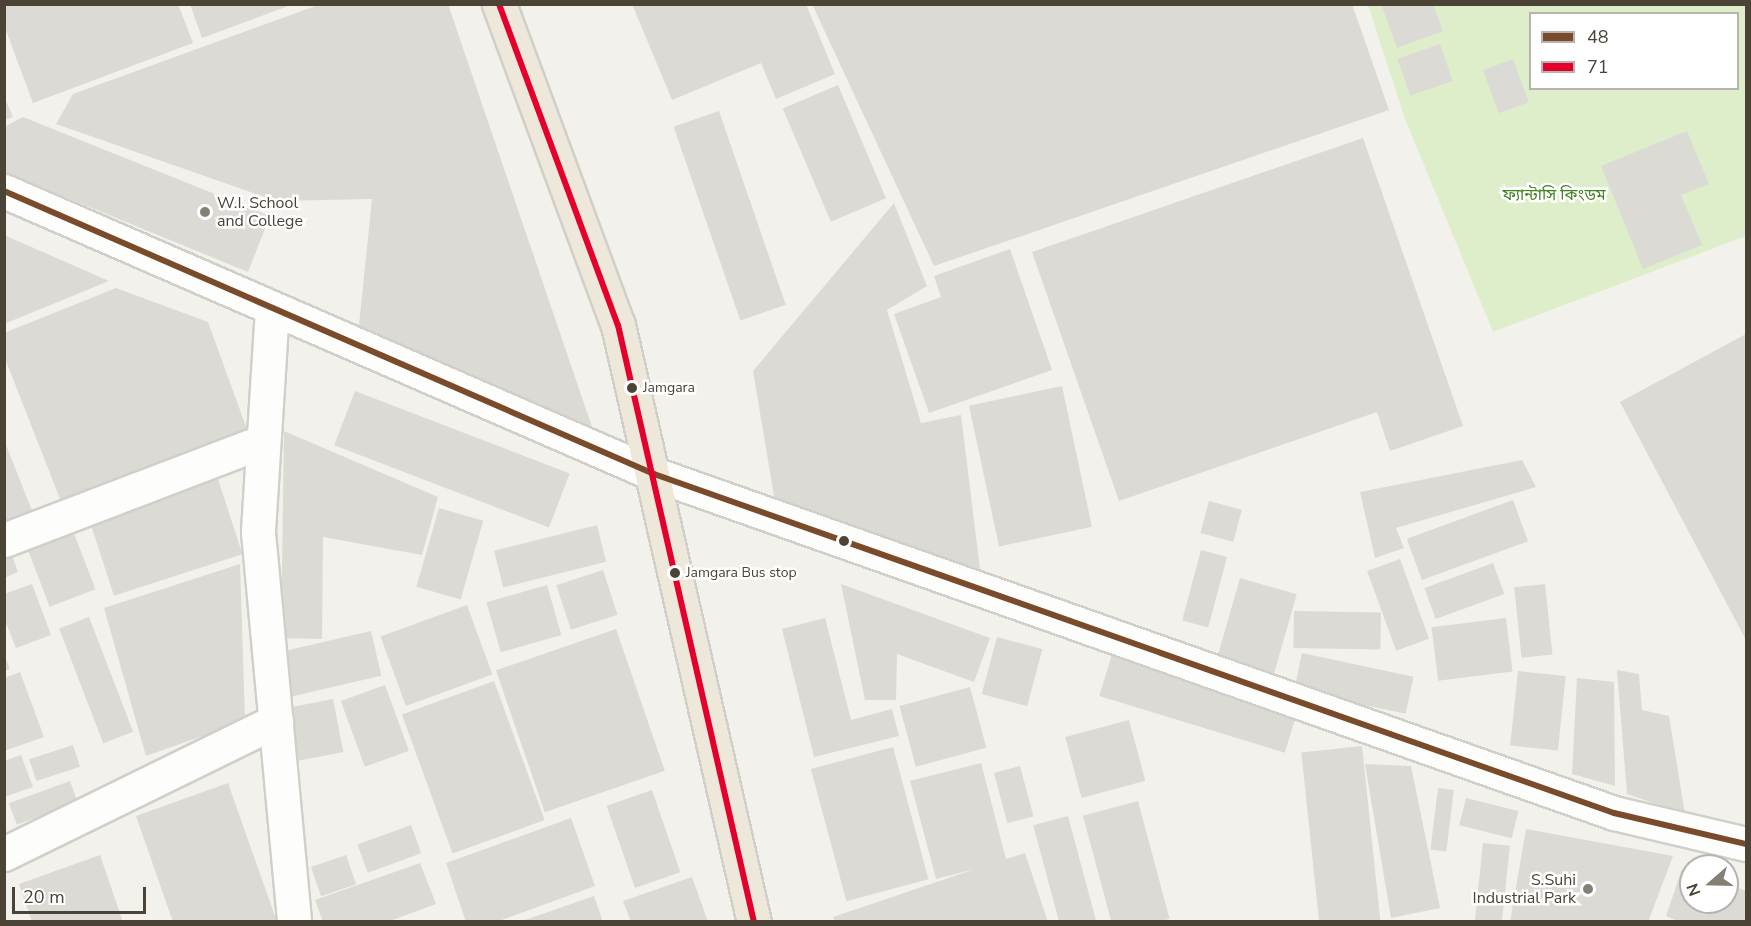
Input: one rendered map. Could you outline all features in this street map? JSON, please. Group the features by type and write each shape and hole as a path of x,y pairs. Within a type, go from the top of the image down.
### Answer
{"highway":[{"path":"499,4 618,326 654,474 754,921"}],"street":[{"path":"4,191 654,474 1614,813 1746,844"},
{"path":"272,308 258,532 294,921"},
{"path":"4,540 263,441"},
{"path":"4,854 276,721"}],"green space":[{"name":"ফ্যান্টাসি কিংডম","path":"1368,5 1746,5 1746,236 1493,332 1405,119"}],"building":[{"path":"4,4 178,4 193,43 33,103 4,25"},
{"path":"190,4 291,4 291,5 202,38"},
{"path":"321,4 448,4 593,430 358,335 372,199 276,201 56,124 73,94"},
{"path":"632,4 806,4 835,74 776,99 761,63 672,100"},
{"path":"812,4 1352,4 1389,110 934,266"},
{"path":"1381,4 1433,4 1443,31 1397,48"},
{"path":"1440,44 1453,81 1410,96 1397,59"},
{"path":"1513,59 1529,102 1499,113 1483,70"},
{"path":"838,85 886,198 831,222 783,108"},
{"path":"4,96 13,117 4,120"},
{"path":"719,111 786,305 740,320 674,127"},
{"path":"23,117 270,216 248,272 4,172 4,127"},
{"path":"1687,131 1709,184 1681,195 1702,245 1643,269 1601,166"},
{"path":"1363,138 1463,426 1390,451 1377,412 1119,501 1032,252"},
{"path":"894,203 927,286 887,310 921,423 961,415 980,569 775,502 753,371"},
{"path":"4,235 109,281 4,324"},
{"path":"1010,249 1052,370 929,413 894,314 941,297 934,276"},
{"path":"116,288 208,322 249,435 62,504 4,356 4,333"},
{"path":"1746,334 1746,640 1620,402"},
{"path":"1062,386 1092,527 999,547 969,406"},
{"path":"355,391 570,473 549,528 334,445"},
{"path":"284,431 438,497 422,555 323,537 322,639 281,638"},
{"path":"4,440 33,513 4,524"},
{"path":"1522,460 1536,487 1396,528 1404,548 1375,558 1360,492"},
{"path":"218,479 242,554 114,596 90,521"},
{"path":"1513,500 1528,541 1422,580 1407,539"},
{"path":"1209,501 1242,510 1233,542 1200,533"},
{"path":"439,508 483,521 461,600 416,587"},
{"path":"70,523 95,589 50,607 24,541"},
{"path":"597,525 606,562 503,588 494,551"},
{"path":"9,547 18,572 4,578 4,549"},
{"path":"1201,550 1227,557 1208,628 1182,621"},
{"path":"1400,559 1429,639 1396,651 1367,571"},
{"path":"1493,563 1504,594 1436,619 1424,588"},
{"path":"240,564 245,721 146,756 104,608"},
{"path":"603,570 618,615 571,630 556,585"},
{"path":"1240,578 1297,594 1273,678 1216,662"},
{"path":"32,584 51,635 16,648 4,618 4,594"},
{"path":"841,584 990,638 974,682 897,654 896,700 865,700"},
{"path":"1545,584 1552,655 1522,658 1514,587"},
{"path":"547,585 561,635 501,652 486,602"},
{"path":"467,605 492,675 406,706 381,636"},
{"path":"1294,611 1381,613 1380,650 1293,648"},
{"path":"89,617 133,732 103,743 59,628"},
{"path":"825,618 851,720 892,709 899,736 814,757 782,629"},
{"path":"1506,618 1513,672 1438,681 1432,627"},
{"path":"616,629 665,771 545,812 496,670"},
{"path":"371,631 381,676 284,698 274,653"},
{"path":"997,637 1042,649 1027,706 982,694"},
{"path":"1113,651 1299,708 1285,753 1099,696"},
{"path":"1302,653 1414,677 1406,714 1294,690"},
{"path":"4,654 10,669 4,671"},
{"path":"1617,670 1639,674 1642,710 1669,716 1685,814 1627,794"},
{"path":"1518,671 1566,676 1558,751 1510,746"},
{"path":"20,672 44,737 4,751 4,678"},
{"path":"1577,678 1614,682 1615,786 1572,774"},
{"path":"494,681 545,820 453,854 402,715"},
{"path":"385,685 409,751 365,767 341,701"},
{"path":"970,687 986,748 916,767 899,706"},
{"path":"333,699 343,752 289,763 279,709"},
{"path":"1129,720 1145,781 1082,798 1065,737"},
{"path":"73,745 80,767 36,781 29,759"},
{"path":"1362,746 1380,922 1319,922 1301,752"},
{"path":"893,747 928,879 846,901 811,769"},
{"path":"21,755 33,787 4,797 4,761"},
{"path":"981,763 1006,859 1025,853 1048,922 835,922 833,917 975,869 936,879 910,781"},
{"path":"1365,764 1411,766 1440,908 1391,918"},
{"path":"1020,766 1033,816 1007,823 994,773"},
{"path":"70,781 78,803 17,825 9,803"},
{"path":"228,783 277,922 173,922 136,816"},
{"path":"1438,788 1454,790 1446,851 1430,850"},
{"path":"652,790 680,872 635,888 607,806"},
{"path":"1466,798 1518,811 1512,838 1459,825"},
{"path":"1138,801 1170,919 1158,922 1111,922 1083,816"},
{"path":"1068,816 1096,922 1059,922 1033,825"},
{"path":"571,818 595,886 496,922 466,922 446,863"},
{"path":"411,825 421,853 368,873 357,844"},
{"name":"S.Suhi Industrial Park","path":"1526,829 1673,856 1648,922 1510,922"},
{"path":"1483,843 1510,846 1502,922 1475,922"},
{"path":"100,855 123,922 32,922 19,884"},
{"path":"346,855 356,884 321,896 311,867"},
{"path":"420,863 436,904 387,922 323,922 315,900"},
{"path":"692,877 708,922 631,922 623,901"},
{"path":"1679,878 1679,914 1739,914 1739,888 1746,891 1746,922 1680,922 1666,916"},
{"path":"594,896 603,922 522,922 522,921"}],"transit line":[{"name":"71","path":"499,4 618,325 754,922"},
{"name":"48","path":"4,191 654,474 1614,813 1746,844"}],"place":[{"name":"W.I. School and College","path":"205,212"},
{"name":"Jamgara","path":"632,388"},
{"name":"Jamgara Bus stop","path":"675,573"},
{"name":"S.Suhi Industrial Park","path":"1588,889"}]}
